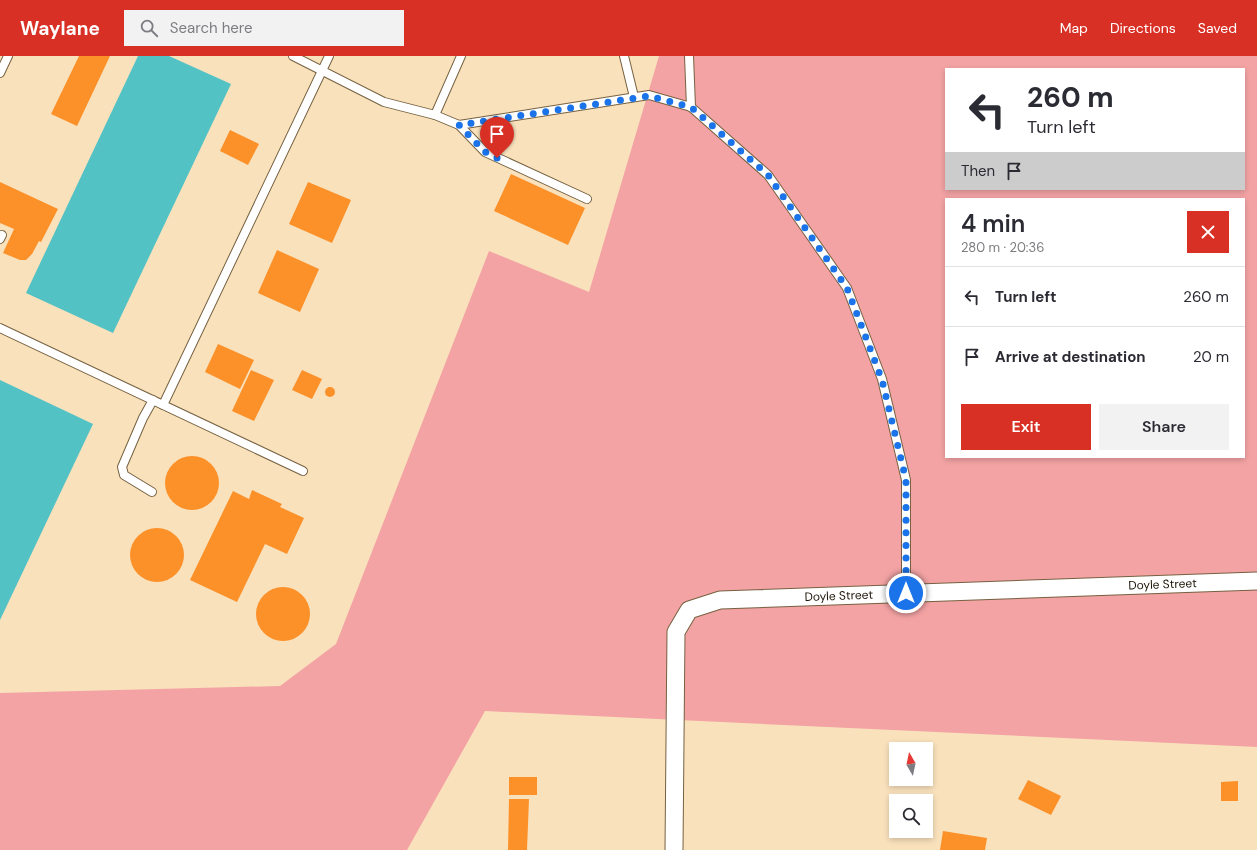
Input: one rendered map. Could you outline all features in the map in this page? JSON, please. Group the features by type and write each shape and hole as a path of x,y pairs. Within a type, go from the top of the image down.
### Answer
{"street":[{"name":"Doyle Street","path":"674,850 676,632 689,610 720,600 1257,581"}],"lane":[{"path":"0,73 8,56"},
{"path":"293,56 384,102 435,115 459,125 485,152 587,199"},
{"path":"163,405 329,56"},
{"path":"435,115 461,56"},
{"path":"624,56 634,97"},
{"path":"689,56 691,107"},
{"path":"459,125 634,97 649,96 691,107 768,175 847,288 882,380 906,480 906,593"},
{"path":"0,328 303,472"},
{"path":"152,492 124,474 122,467 143,418 153,400"}],"shaded area":[{"path":"659,56 1257,56 1257,747 485,711 407,850 0,850 0,693 280,686 336,644 489,251 589,292"}],"water":[{"path":"138,56 169,56 231,84 113,333 26,293"},
{"path":"0,380 93,424 0,620"}],"building":[{"path":"79,56 110,56 77,126 51,114"},
{"path":"230,130 259,144 248,165 220,151"},
{"path":"511,174 585,208 568,245 494,211"},
{"path":"0,182 58,209 41,242 39,241 32,254 26,260 20,260 3,253 14,229 0,223"},
{"path":"308,182 351,200 332,243 289,224"},
{"path":"277,250 319,269 300,312 258,293"},
{"path":"218,344 254,360 240,389 205,372"},
{"path":"251,370 274,380 254,421 232,411"},
{"path":"302,370 322,379 312,399 292,390"},
{"path":"328,387 332,387 335,392 332,397 328,397 325,394 325,390"},
{"path":"187,456 197,456 207,460 215,468 219,478 219,488 215,498 207,506 197,510 187,510 177,506 169,498 165,488 165,478 169,468 177,460"},
{"path":"252,490 282,504 280,507 304,518 287,554 265,544 237,602 190,580 233,491 249,499"},
{"path":"152,528 162,528 172,532 180,540 184,550 184,560 180,570 172,578 162,582 152,582 142,578 134,570 130,560 130,550 134,540 142,532"},
{"path":"278,587 288,587 298,591 306,599 310,609 310,619 306,629 298,637 288,641 278,641 268,637 260,629 256,619 256,609 260,599 268,591"},
{"path":"509,777 537,777 537,795 509,795"},
{"path":"1028,780 1061,796 1051,815 1018,799"},
{"path":"1238,781 1238,801 1221,801 1221,782"},
{"path":"509,799 529,799 527,850 508,850"},
{"path":"943,831 987,838 985,850 940,850"}],"route":[{"path":"497,158 485,152 459,125 634,97 649,96 691,107 768,175 847,288 882,380 906,480 906,593"}]}
